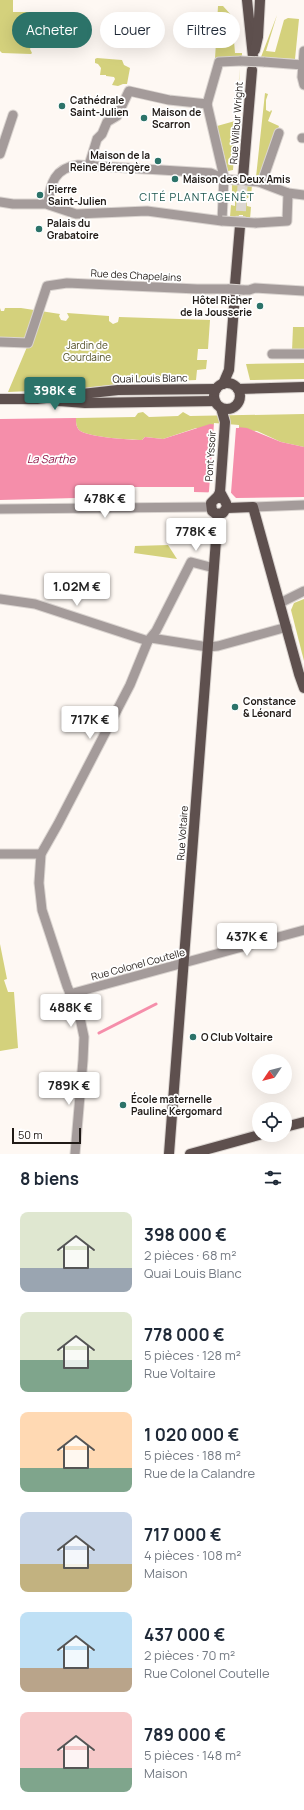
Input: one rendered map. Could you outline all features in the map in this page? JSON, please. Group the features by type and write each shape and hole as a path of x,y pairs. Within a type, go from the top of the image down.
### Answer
{"main road":[{"path":"246,0 253,56 258,37 260,0"},
{"name":"Rue Wilbur Wright","path":"244,178 252,70"},
{"path":"229,370 240,393 237,406 224,412 214,394 229,370 240,226"},
{"name":"Quai Louis Blanc","path":"37,399 118,390 219,386 230,383 240,393 304,393"},
{"name":"Quai Louis Blanc","path":"240,393 304,387"},
{"name":"Quai Louis Blanc","path":"0,399 37,399 224,412"},
{"name":"Pont Yssoir","path":"221,499 224,412"},
{"path":"221,499 224,512 218,514 213,512 210,507 211,502 221,499 253,507 304,688"},
{"name":"Rue Voltaire","path":"169,1154 218,514"},
{"path":"292,1126 304,1122"},
{"path":"190,1154 252,1137"}],"street":[{"path":"304,51 302,77 304,85"},
{"path":"222,221 224,179 207,104 219,62 241,61 303,64"},
{"path":"89,165 98,139 102,134 106,123 117,116 129,91 169,100 207,104"},
{"path":"1,150 13,115"},
{"path":"261,182 279,133"},
{"path":"48,204 55,177 59,172 71,166 89,165 212,173 224,179 261,182 288,193 304,196"},
{"path":"0,202 13,204 48,204 76,214 147,212 222,221 256,223 287,221 288,193"},
{"name":"Rue des Chapelains","path":"0,342 28,343 47,286 67,283 197,290 255,288 304,291"},
{"path":"272,354 304,354"},
{"path":"253,507 304,505"},
{"path":"0,509 210,507"},
{"path":"75,1154 84,1037 80,1018 70,994 42,910 39,883 41,854 130,685 149,639 156,631 189,565 191,562 214,568"},
{"path":"280,603 304,592"},
{"path":"0,599 35,604 149,639 208,647 218,646 287,627"},
{"path":"2,854 41,854"},
{"name":"Rue Colonel Coutelle","path":"70,994 304,930"}],"green space":[{"path":"0,0 13,0 12,48 30,48 32,53 2,53 0,51"},
{"path":"218,6 223,6 228,12 218,12"},
{"path":"277,15 266,51 275,52 284,20 288,18 299,19 295,59 261,57"},
{"path":"216,48 235,48 235,53 242,53 242,58 215,59"},
{"path":"95,59 122,60 124,65 130,68 127,84 118,86 112,85 115,79 114,77 100,75 101,68 95,63"},
{"path":"240,68 233,170 228,171 217,126 235,121"},
{"path":"265,93 268,94 266,100 266,110 270,112 271,110 272,111 268,121 279,126 261,178 256,177"},
{"path":"232,183 241,184 241,187 245,187 245,184 252,184 251,198 247,198 247,206 251,207 250,219 243,218 243,215 239,215 238,218 230,217 231,205 235,206 235,197 232,197"},
{"name":"Jardin de Gourdaine","path":"0,308 1,311 4,311 5,308 21,308 60,314 59,316 61,320 66,321 69,317 67,313 109,316 109,321 113,324 118,322 119,317 210,320 208,349 198,349 197,360 207,360 206,369 197,370 196,380 126,383 77,389 8,392 27,347 0,342"},
{"path":"293,327 304,327 304,351 292,351"},
{"path":"304,363 304,379 250,380 246,364"},
{"path":"143,412 149,417 178,416 183,412 190,416 304,414 304,447 281,442 257,431 196,428 163,439 145,437 142,440 136,440 90,435 79,430 76,424 76,418 135,417 138,413"},
{"path":"168,545 177,559 134,553 135,546"},
{"path":"304,599 304,661 291,610 294,603"},
{"path":"0,944 7,979 4,980 8,992 14,992 18,1048 0,1051"}],"water":[{"name":"La Sarthe","path":"76,418 76,424 79,430 90,435 109,438 142,440 145,437 163,439 210,424 247,428 281,442 304,447 304,497 236,498 231,493 194,492 194,487 113,487 113,497 0,500 0,419"}],"pier":[{"path":"214,423 239,425 239,428 236,428 231,493 237,500 234,500 230,495 208,494"}],"waterway":[{"path":"99,1033 156,1004"}],"tunnel":[{"path":"240,226 243,178"}],"place":[{"name":"Cathédrale Saint-Julien","path":"62,106"},
{"name":"Maison de Scarron","path":"144,118"},
{"name":"Maison de la Reine Bérengère","path":"158,161"},
{"name":"Maison des Deux Amis","path":"175,179"},
{"name":"Pierre Saint-Julien","path":"40,195"},
{"name":"Palais du Grabatoire","path":"39,229"},
{"name":"Hôtel Richer de la Jousserie","path":"260,306"},
{"name":"Constance & Léonard","path":"235,707"},
{"name":"O Club Voltaire","path":"193,1037"},
{"name":"École maternelle Pauline Kergomard","path":"123,1105"}],"district":[{"name":"CITÉ PLANTAGENÊT","path":"197,196"}]}
